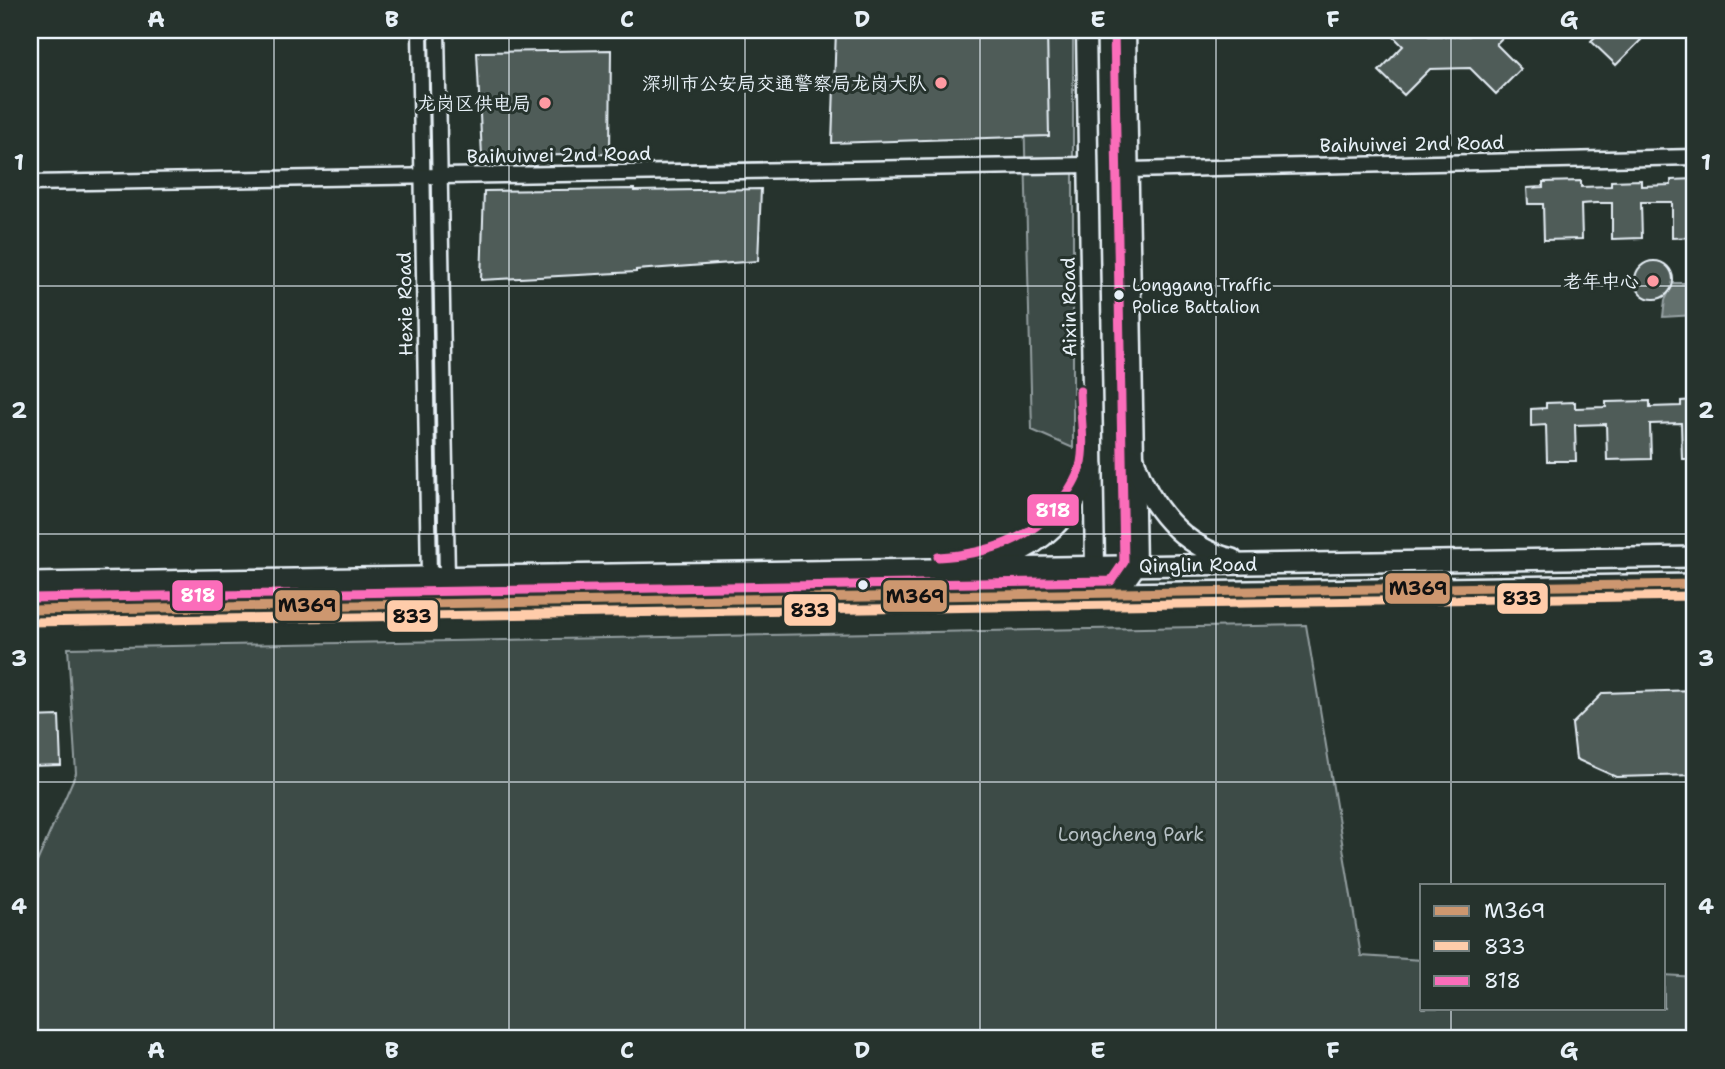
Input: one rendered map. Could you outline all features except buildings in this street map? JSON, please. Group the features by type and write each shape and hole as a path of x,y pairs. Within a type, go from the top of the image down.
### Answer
{"main road":[{"path":"1134,459 1141,480 1168,522 1190,540 1218,556 1253,564"},
{"path":"969,569 1006,559 1044,536 1070,510 1084,489 1093,467"},
{"name":"Qinglin Road","path":"30,583 1695,557"},
{"name":"Qinglin Road","path":"30,610 1695,584"}],"street":[{"name":"Hexie Road","path":"420,30 422,177 438,577"},
{"name":"Hexie Road","path":"437,30 440,176 438,577"},
{"name":"Aixin Road","path":"1086,30 1095,566"},
{"path":"1095,566 1117,593 1136,566 1126,30"},
{"name":"Baihuiwei 2nd Road","path":"1129,170 1695,157"},
{"name":"Baihuiwei 2nd Road","path":"30,183 1088,165"}],"green space":[{"path":"1022,30 1073,30 1073,448 1032,430"},
{"name":"Longcheng Park","path":"1306,625 1361,956 1420,960 1420,1010 1666,1010 1666,975 1695,977 1695,1039 30,1039 30,878 76,773 68,648"}],"shaded area":[{"path":"1673,283 1695,283 1695,315 1663,317 1665,300"}],"transit line":[{"name":"818","path":"30,598 1111,581 1124,562 1114,30"},
{"name":"818","path":"938,557 974,553 1007,543 1036,526 1062,500 1077,476 1082,458 1080,391"},
{"name":"M369","path":"30,610 1695,584"},
{"name":"833","path":"30,622 1695,596"}],"place":[{"name":"深圳市公安局交通警察局龙岗大队","path":"941,83"},
{"name":"龙岗区供电局","path":"545,103"},
{"name":"老年中心","path":"1653,281"},
{"name":"Longgang Traffic Police Battalion","path":"1119,295"}]}
